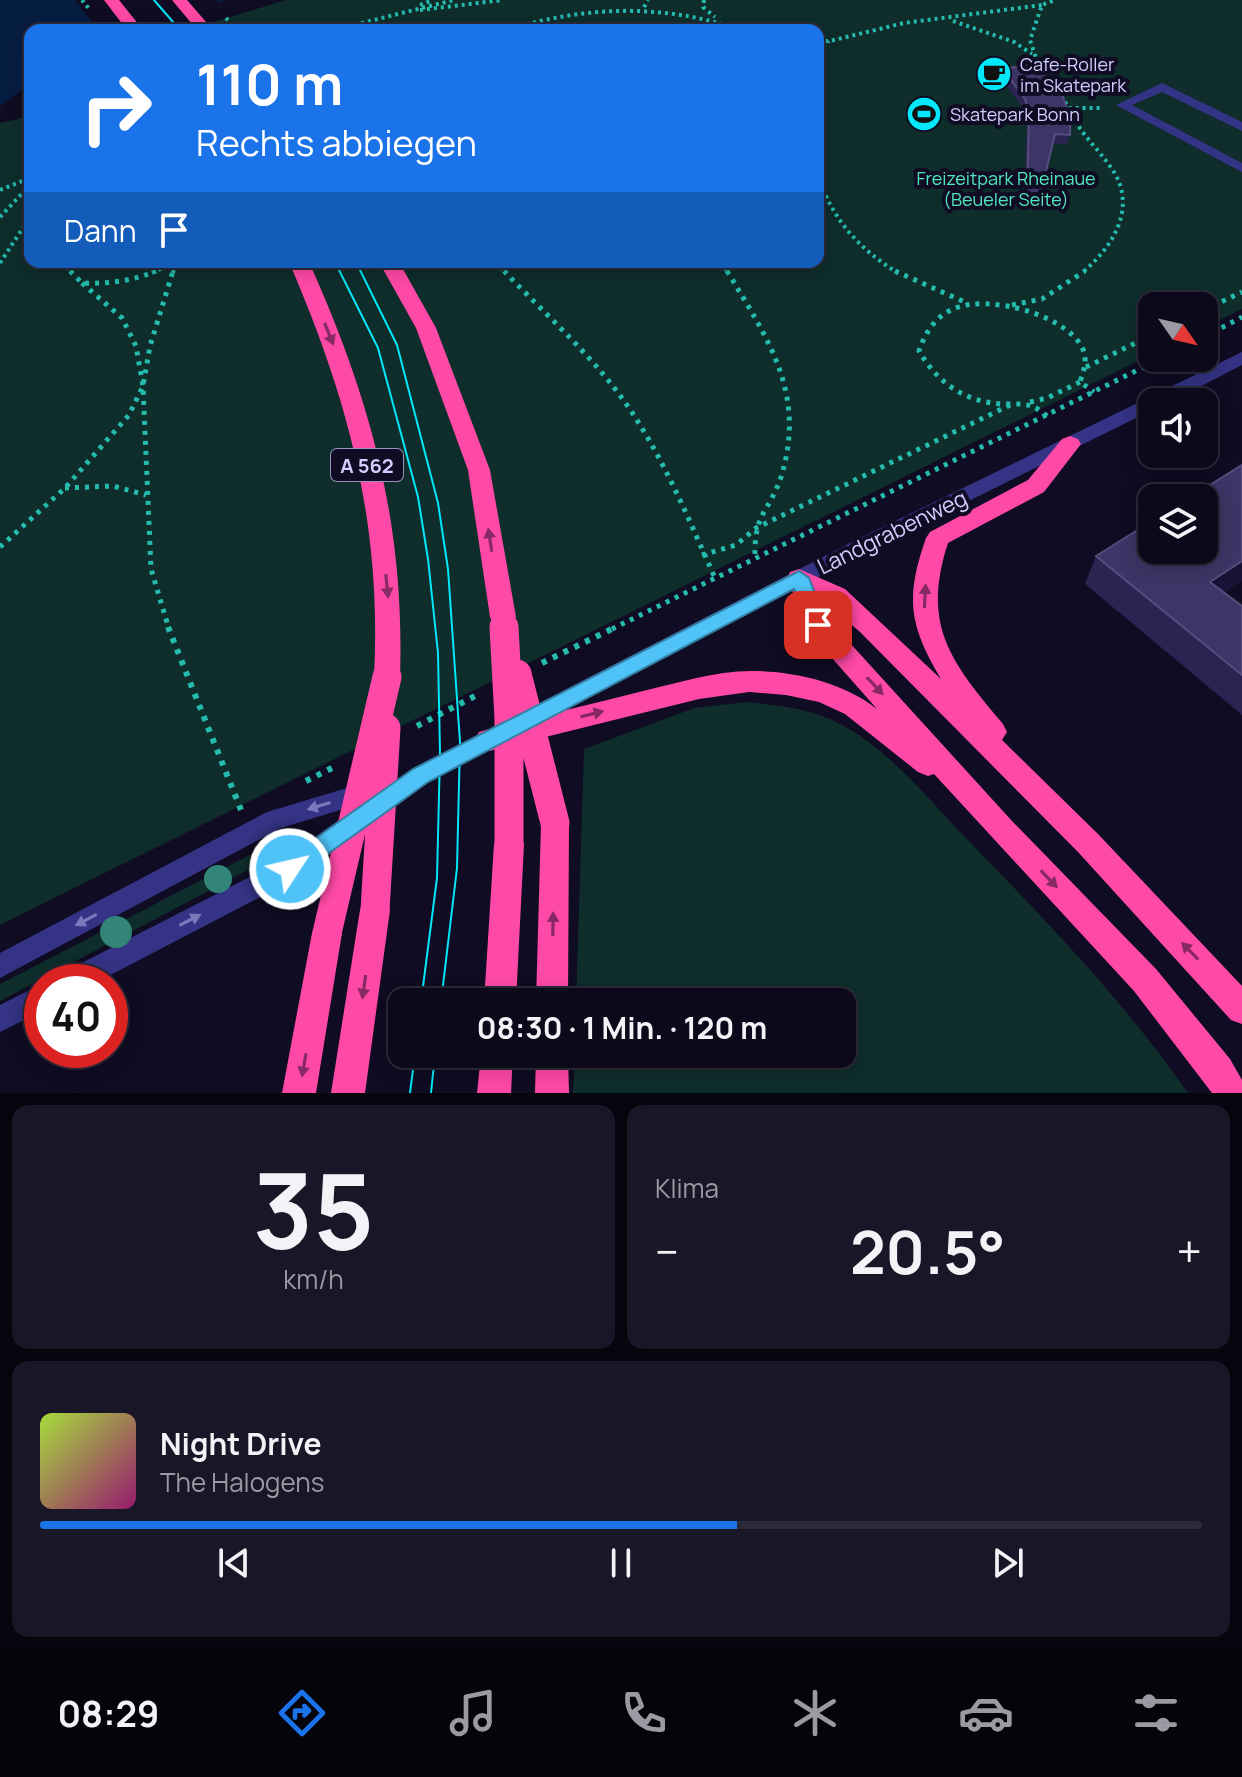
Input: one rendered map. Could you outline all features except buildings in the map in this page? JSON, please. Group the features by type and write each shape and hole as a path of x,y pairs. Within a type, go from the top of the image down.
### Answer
{"highway":[{"path":"111,0 130,24"},
{"path":"179,0 200,24"},
{"name":"A 562","path":"301,268 340,361 378,512 389,597 385,783 375,910 348,1093"},
{"path":"392,268 426,328 479,470 503,617 555,823 552,988"},
{"path":"1070,444 1036,486 938,538 927,571 924,612 935,646 990,728 1088,843"},
{"path":"799,578 818,625 1002,830 1145,980 1218,1071 1231,1093"},
{"path":"799,578 836,596 868,624 1088,843 1242,1009"},
{"path":"501,988 509,844 509,719 503,617"},
{"path":"299,1093 327,933 387,677"},
{"path":"489,740 699,688 749,681 786,684 824,693 854,706 910,749 1002,830"},
{"path":"494,1093 496,1068"},
{"path":"552,1068 552,1093"}],"street":[{"name":"Landgrabenweg","path":"1183,388 1242,358"},
{"name":"Landgrabenweg","path":"106,964 290,869 421,775 799,578 1138,410"},
{"name":"Landgrabenweg","path":"0,966 275,819 421,775"},
{"path":"0,1019 24,1006"}],"lane":[{"path":"1122,105 1162,87 1242,127"},
{"path":"1122,105 1242,168"}],"path":[{"path":"400,12 433,0"},
{"path":"356,24 454,0"},
{"path":"400,12 503,0"},
{"path":"644,7 648,0"},
{"path":"704,0 703,7 728,24"},
{"path":"824,41 878,28 1042,5 1055,0"},
{"path":"1029,73 1040,72 1030,40 1042,5"},
{"path":"527,24 552,17 644,7 723,22"},
{"path":"949,19 1014,42 1032,54"},
{"path":"824,46 830,41"},
{"path":"1007,306 1039,300 1066,286 1088,269 1111,242 1121,220 1124,204 1118,179 1084,140 1057,91"},
{"path":"1069,108 1086,110 1122,105"},
{"path":"0,190 24,180"},
{"path":"824,190 835,216 856,242 903,278 967,303 1007,306 1038,314 1073,335 1081,346 1085,368 1080,382 1047,398 1011,404 971,398 940,382 919,351 923,336 939,318 967,303"},
{"path":"0,217 24,191"},
{"path":"0,263 24,226"},
{"path":"68,268 122,318 136,346 143,386 151,569 161,609 252,832"},
{"path":"82,283 116,283 161,268"},
{"path":"0,547 65,488 129,415 143,386 150,346 173,268"},
{"path":"502,268 610,383 629,408 668,473 702,555 715,578 1138,370"},
{"path":"725,268 781,371 790,399 792,423 789,450 776,488 762,510 756,528 755,557"},
{"path":"1218,303 1242,292"},
{"path":"1218,330 1242,317"},
{"path":"1085,368 1138,342"},
{"path":"1080,382 1095,392"},
{"path":"1030,402 1047,416"},
{"path":"702,555 736,545 756,528 1011,404"},
{"path":"65,488 113,486 146,495"}],"green space":[{"name":"Freizeitpark Rheinaue (Beueler Seite)","path":"286,0 1242,0 1242,309 1218,321 1218,292 1138,292 1138,361 0,925 0,123 24,115 24,268 824,268 824,24 207,24"},
{"path":"746,702 794,708 840,724 874,746 919,788 1080,958 1188,1093 573,1093 574,1068 856,1068 856,988 576,988 584,749 694,708"},
{"path":"275,842 279,854 70,964 39,964"},
{"path":"24,972 24,988 0,1001 0,984"}],"water":[{"path":"0,0 229,0 154,24 24,24 24,89 0,106"}],"pier":[{"path":"75,0 217,0 223,6 167,24 93,24"}],"tram line":[{"path":"154,0 175,24"},
{"path":"338,268 378,348 418,497 428,559 438,653 440,753 437,878 423,988"},
{"path":"359,268 397,345 438,503 448,569 460,742 457,868 443,988"},
{"path":"410,1093 413,1068"},
{"path":"431,1093 434,1068"}],"place":[{"name":"Cafe-Roller im Skatepark","path":"994,74"},
{"name":"Skatepark Bonn","path":"924,114"}],"route":[{"path":"290,869 421,775 799,578 818,625"}]}
